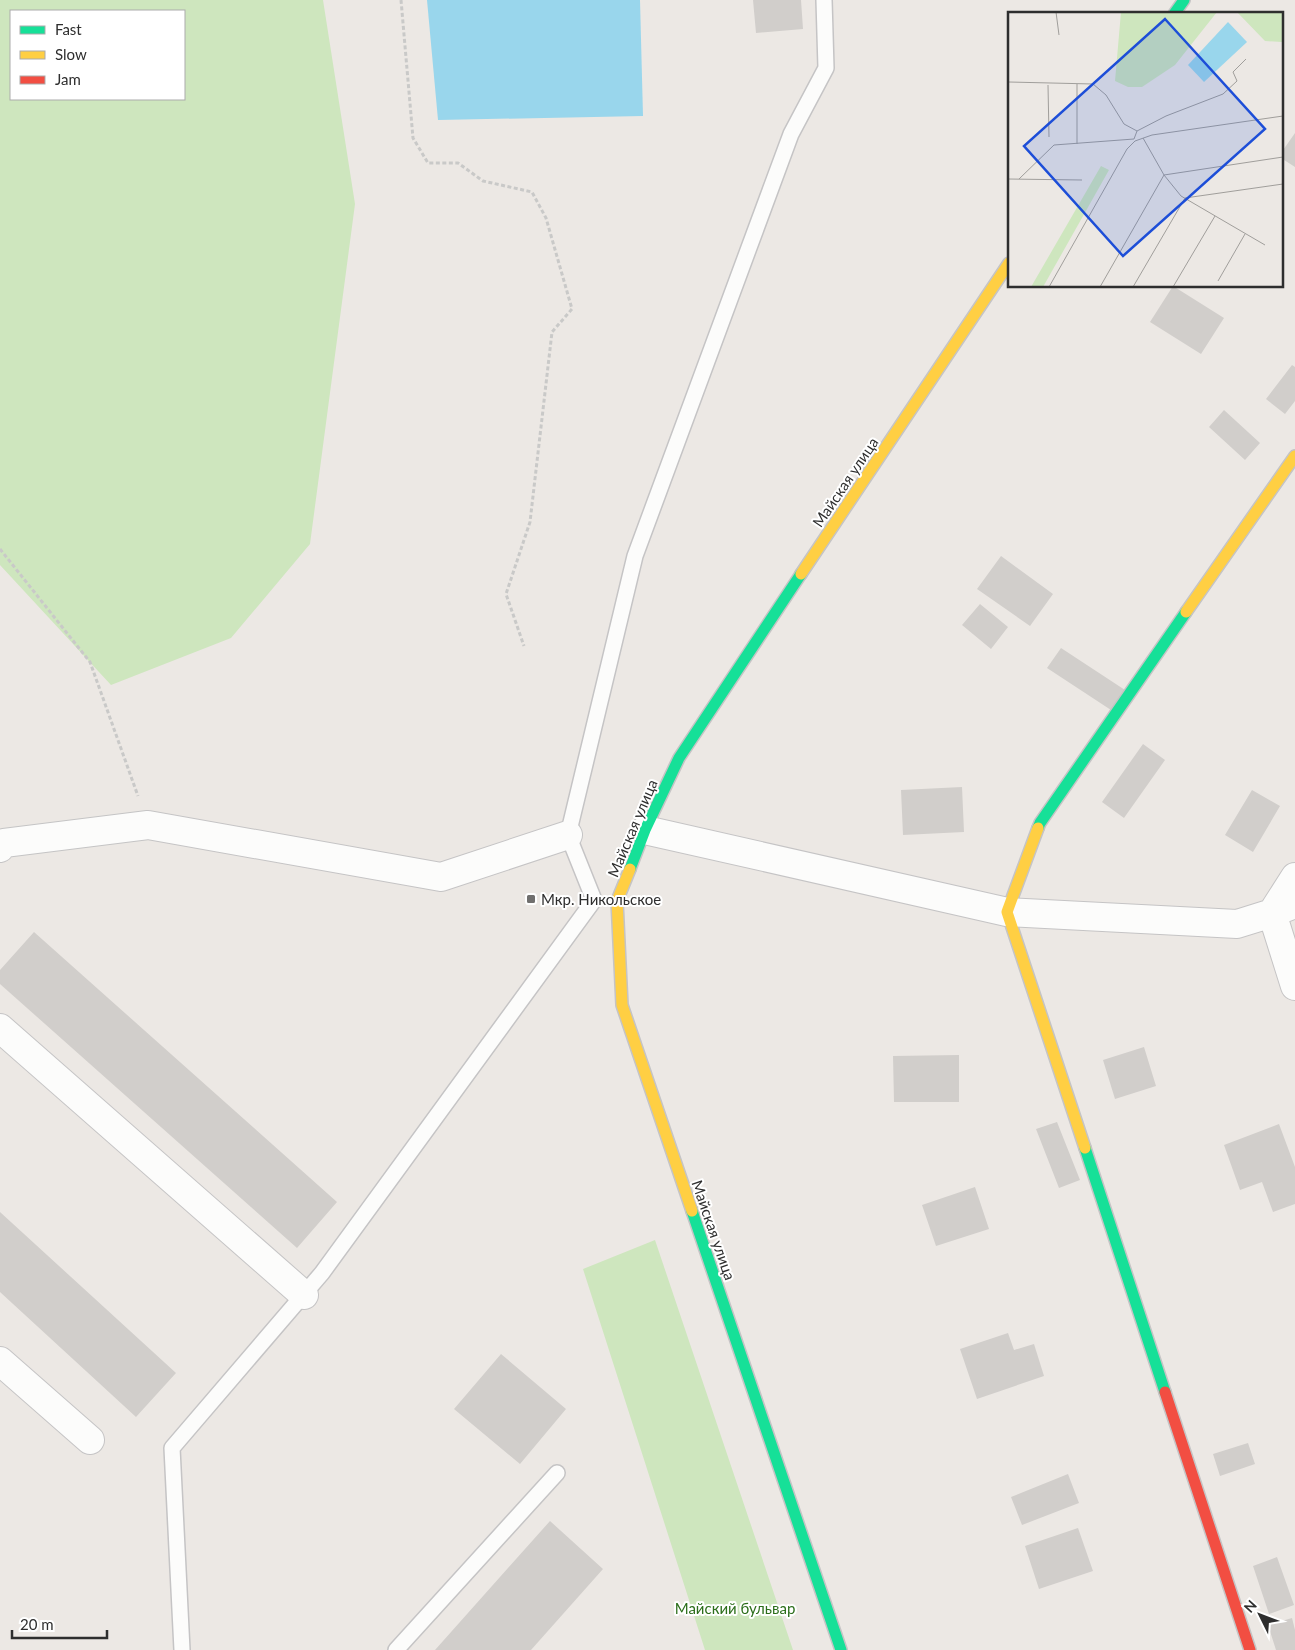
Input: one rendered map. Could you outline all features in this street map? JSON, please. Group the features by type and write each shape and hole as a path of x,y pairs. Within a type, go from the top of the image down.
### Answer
{"street":[{"path":"1175,12 1184,0"},
{"name":"Майская улица","path":"841,1650 622,1005 617,901 645,830 679,758 1008,264"},
{"path":"1250,1650 1007,912 1040,823 1295,456"},
{"path":"0,848 4,843 148,825 441,877 568,835"},
{"path":"645,830 1007,912 1237,924 1283,909"},
{"path":"1295,876 1283,909 1295,986"},
{"path":"0,1028 304,1295"},
{"path":"0,1360 90,1440"}],"lane":[{"path":"594,900 568,835 635,556 791,134 826,68 824,0"},
{"path":"594,900 617,901"},
{"path":"182,1650 172,1448 322,1274 594,900"},
{"path":"396,1650 557,1473"}],"path":[{"path":"401,0 413,138 428,163 458,163 483,181 532,192 546,218 572,309 552,332 530,522 506,594 524,646"},
{"path":"0,549 90,662 148,825"}],"green space":[{"path":"0,0 323,0 355,204 310,544 231,638 111,685 0,565"},
{"name":"Майский бульвар","path":"655,1240 793,1650 705,1650 583,1269"}],"water":[{"path":"427,0 640,0 643,116 438,120"}],"building":[{"path":"753,0 801,0 803,29 756,33"},
{"path":"1295,133 1295,167 1282,159 1282,152"},
{"path":"1172,288 1176,288 1224,318 1201,354 1150,322"},
{"path":"1292,365 1295,367 1295,401 1285,414 1266,399"},
{"path":"1224,410 1260,443 1245,460 1209,427"},
{"path":"1001,556 1053,594 1030,626 977,589"},
{"path":"980,604 1008,627 991,649 962,625"},
{"path":"1061,648 1125,690 1111,710 1047,668"},
{"path":"1143,744 1165,760 1124,818 1102,802"},
{"path":"962,787 964,832 903,835 901,790"},
{"path":"1252,790 1280,806 1253,852 1225,835"},
{"path":"34,932 337,1202 297,1248 0,984 0,970"},
{"path":"1144,1047 1156,1086 1115,1099 1103,1060"},
{"path":"959,1055 959,1102 894,1102 893,1056"},
{"path":"1057,1122 1080,1180 1059,1188 1036,1129"},
{"path":"1279,1124 1295,1167 1295,1204 1273,1212 1262,1182 1240,1190 1224,1145"},
{"path":"975,1187 989,1229 936,1246 922,1205"},
{"path":"0,1212 176,1373 136,1417 0,1292"},
{"path":"1008,1333 1014,1350 1034,1344 1044,1376 977,1399 960,1349"},
{"path":"501,1354 566,1409 520,1464 454,1409"},
{"path":"1248,1443 1255,1464 1220,1476 1213,1454"},
{"path":"1068,1474 1079,1503 1022,1525 1011,1497"},
{"path":"550,1521 603,1569 531,1650 435,1650"},
{"path":"1078,1528 1093,1571 1039,1589 1025,1546"},
{"path":"1277,1557 1294,1605 1269,1614 1253,1566"},
{"path":"1292,1618 1295,1630 1295,1650 1276,1650 1268,1625"}],"traffic: fast":[{"path":"1175,12 1184,0"},
{"path":"630,869 645,830 679,758 801,574"},
{"path":"1038,828 1186,612"},
{"path":"1085,1148 1165,1392"},
{"path":"692,1211 841,1650"}],"traffic: slow":[{"path":"801,574 1008,264"},
{"path":"1186,612 1295,456"},
{"path":"1038,828 1007,912 1085,1148"},
{"path":"630,869 617,901 622,1005 692,1211"}],"traffic: jam":[{"path":"1165,1392 1250,1650"}],"place":[{"name":"Мкр. Никольское","path":"531,899"}]}
